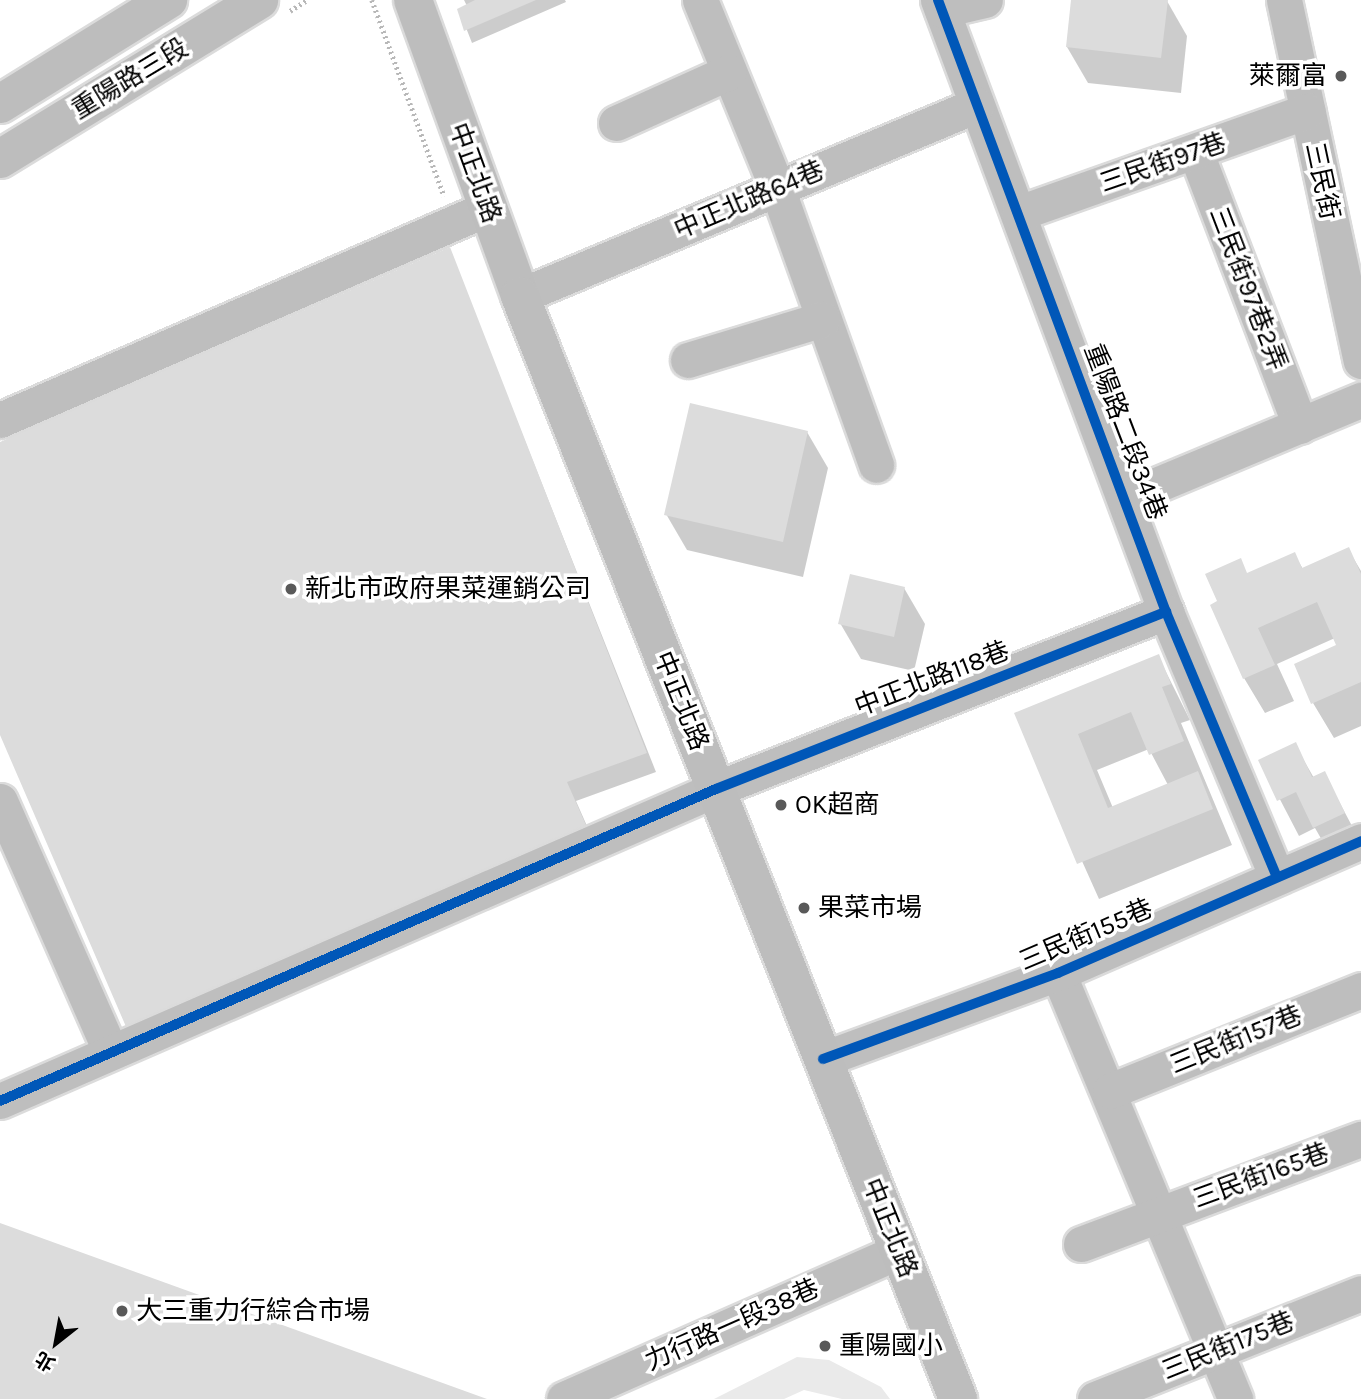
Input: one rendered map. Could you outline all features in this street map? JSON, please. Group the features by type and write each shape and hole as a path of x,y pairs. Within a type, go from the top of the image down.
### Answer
{"main road":[{"name":"重陽路三段","path":"0,104 168,0"},
{"name":"重陽路三段","path":"0,159 259,0"},
{"name":"中正北路","path":"413,0 471,216 520,296 958,1399"}],"street":[{"path":"700,0 777,188 876,465"},
{"path":"940,5 985,0"},
{"name":"重陽路二段34巷","path":"940,5 1166,612 1277,877"},
{"name":"三民街","path":"1293,8 1307,111 1351,266 1361,361"},
{"path":"616,124 729,72"},
{"name":"中正北路64巷","path":"520,296 977,105"},
{"name":"三民街97巷","path":"1019,214 1196,153 1307,111"},
{"name":"三民街97巷2弄","path":"1196,153 1300,426"},
{"path":"0,420 471,216"},
{"path":"688,360 823,318"},
{"path":"1125,498 1361,400"},
{"name":"中正北路118巷","path":"0,1101 110,1050 716,789 1166,612"},
{"path":"0,801 110,1050"},
{"name":"三民街155巷","path":"823,1059 1058,973 1361,841"},
{"path":"1058,973 1110,1091 1235,1399"},
{"name":"三民街157巷","path":"1110,1091 1361,990"},
{"name":"三民街165巷","path":"1081,1244 1361,1139"},
{"name":"力行路一段38巷","path":"564,1399 900,1251"},
{"name":"三民街175巷","path":"1095,1399 1361,1293"}],"path":[{"path":"372,0 471,216"}],"shaded area":[{"path":"797,1357 829,1360 881,1387 890,1399 842,1399 804,1390 784,1399 714,1399"}],"building":[{"path":"475,0 536,0 464,31 457,9"},
{"path":"1071,0 1168,0 1161,58 1066,47"},
{"name":"新北市政府果菜運銷公司","path":"450,247 647,753 567,782 589,832 127,1029 0,735 0,442"},
{"path":"690,403 808,431 783,542 664,515"},
{"path":"1349,547 1361,574 1361,682 1311,704 1294,664 1336,645 1317,602 1258,628 1275,665 1243,679 1210,605 1217,601 1205,574 1241,558 1247,573 1295,552 1302,568"},
{"path":"850,574 905,587 894,637 838,624"},
{"path":"1159,654 1171,684 1162,687 1184,741 1149,755 1131,712 1078,734 1108,808 1198,771 1213,809 1077,864 1014,713"},
{"path":"1296,742 1312,777 1325,771 1345,813 1313,828 1296,792 1277,801 1258,760"},
{"name":"大三重力行綜合市場","path":"0,1223 487,1399 0,1399"}],"cycle path":[{"path":"938,0 1166,612 1277,877"},
{"path":"0,1101 716,789 1166,612"},
{"path":"823,1059 1058,973 1361,841"}],"place":[{"name":"萊爾富","path":"1341,76"},
{"name":"新北市政府果菜運銷公司","path":"291,589"},
{"name":"OK超商","path":"781,805"},
{"name":"果菜市場","path":"804,908"},
{"name":"大三重力行綜合市場","path":"122,1311"},
{"name":"重陽國小","path":"825,1346"}]}
